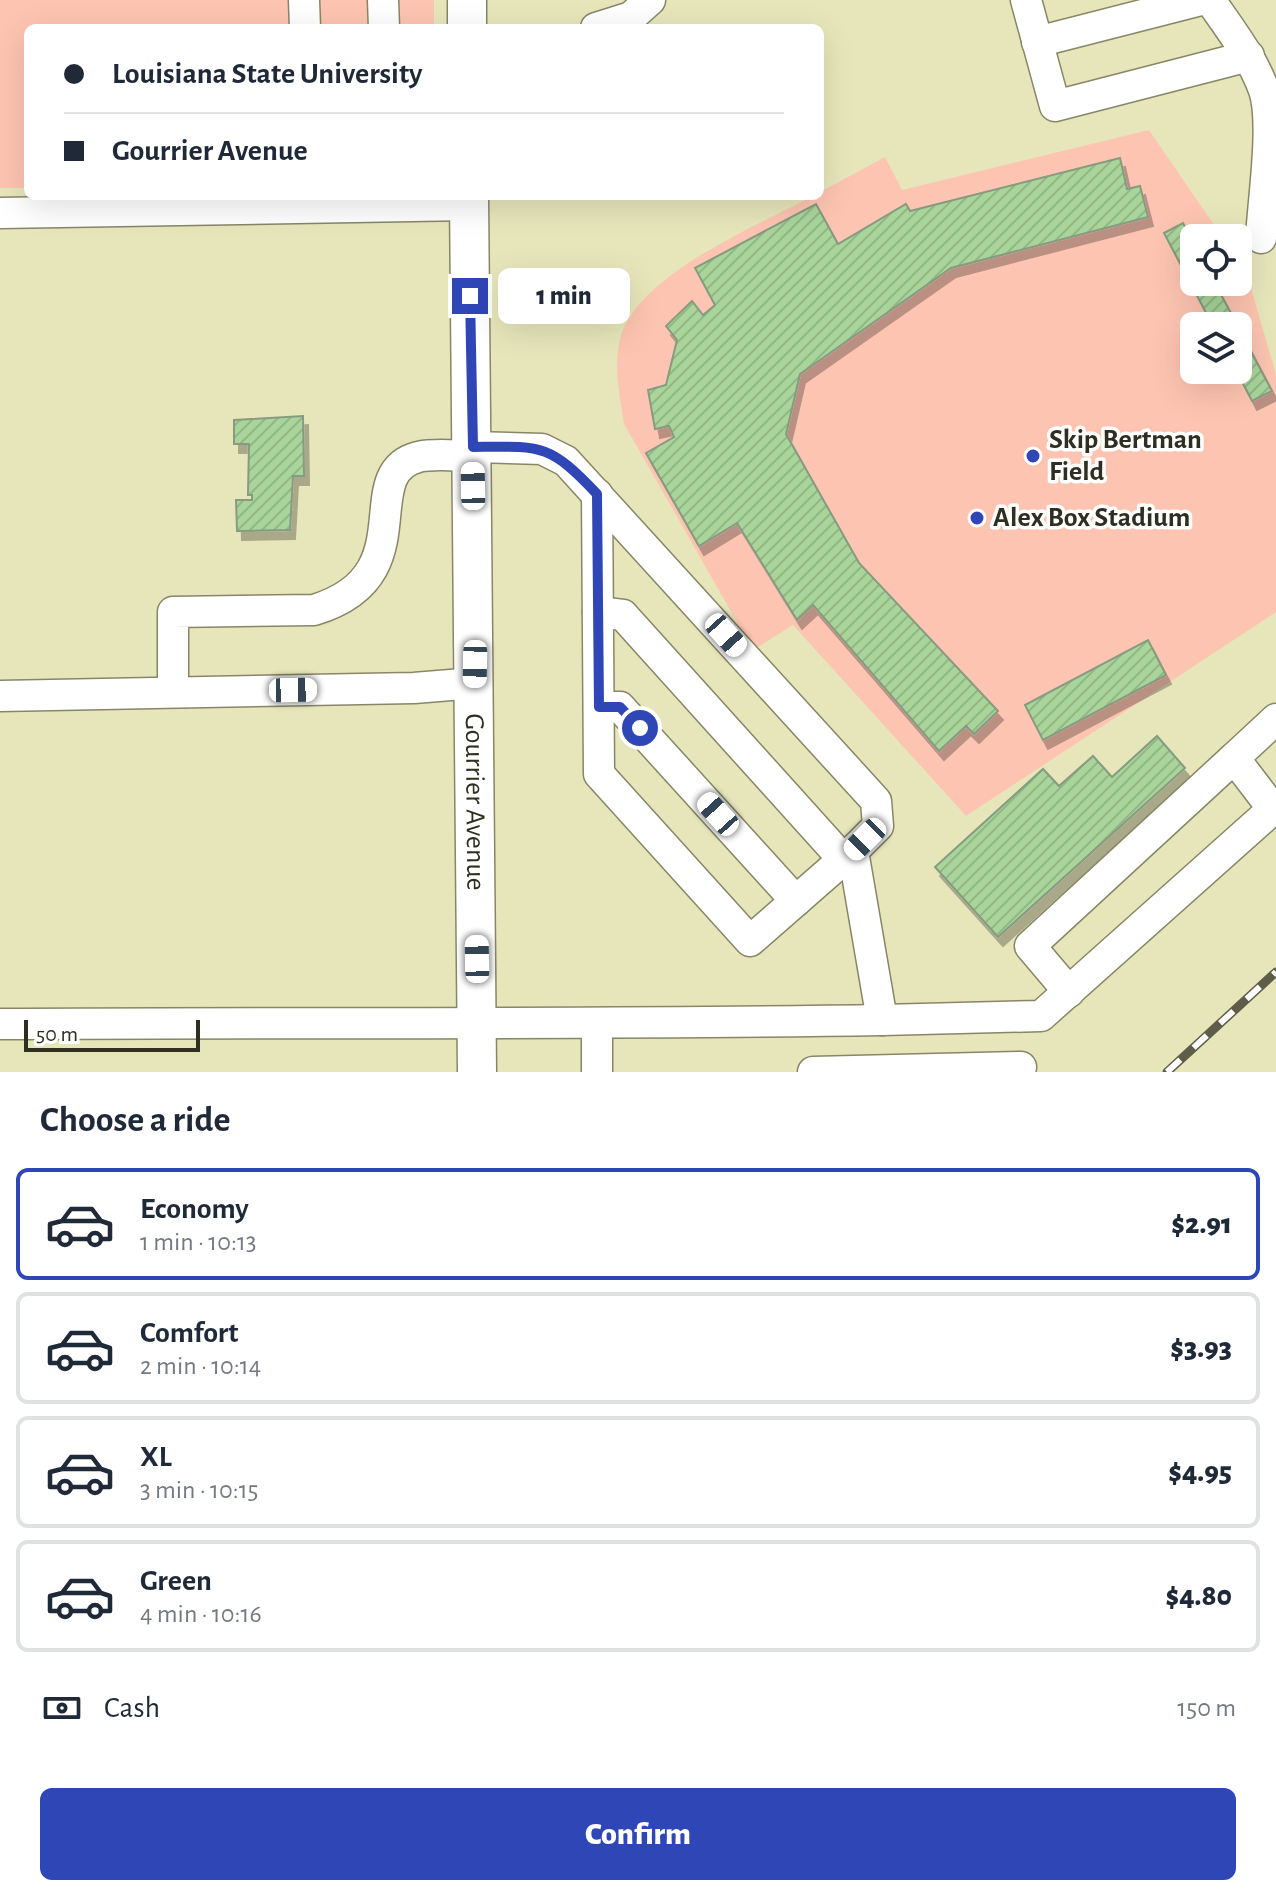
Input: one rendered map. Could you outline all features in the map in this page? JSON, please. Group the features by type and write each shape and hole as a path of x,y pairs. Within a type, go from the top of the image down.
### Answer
{"main road":[{"path":"467,0 467,24"},
{"name":"Gourrier Avenue","path":"469,201 477,1072"}],"lane":[{"path":"304,0 305,24"},
{"path":"383,0 384,24"},
{"path":"609,24 631,17 650,0"},
{"path":"1026,0 1055,106 1249,56"},
{"path":"1037,42 1201,0"},
{"path":"1210,0 1249,56 1265,92 1267,123 1261,238"},
{"path":"0,213 469,201"},
{"path":"173,692 173,612 314,610 336,604 370,576 381,555 385,499 391,476 415,458 542,449 566,461 597,494 876,801 878,826 750,941 599,774 597,494"},
{"path":"598,612 623,615 848,855 882,1020"},
{"path":"0,696 414,688 475,683"},
{"path":"599,707 620,707 796,901"},
{"path":"1069,992 1030,946 1276,719"},
{"path":"0,1024 478,1021 597,1025 1041,1016 1273,809 1234,758"},
{"path":"813,1072 1018,1069 1024,1017"},
{"path":"597,1025 597,1072"}],"shaded area":[{"path":"0,0 1276,0 1276,1072 0,1072"},
{"path":"0,0 434,0 434,24 24,24 24,188 0,188"},
{"name":"Alex Box Stadium","path":"1149,130 1213,224 1180,224 1180,296 1252,296 1252,291 1276,375 1276,612 966,816 793,625 753,650 624,424 618,384 619,344 628,319 646,297 671,275 730,239 805,200 824,200 824,190 885,157 902,190"}],"building":[{"path":"1120,158 1127,189 1140,186 1148,217 951,268 800,374 786,434 859,563 998,711 974,734 966,726 939,751 813,605 797,620 737,523 699,546 646,453 674,437 669,426 655,429 648,390 666,385 677,340 666,326 692,301 703,315 715,305 695,268 816,204 838,244 906,204 910,211"},
{"path":"1180,225 1180,263 1164,233"},
{"path":"1197,296 1222,296 1230,312 1206,312"},
{"path":"1252,353 1272,391 1252,401 1243,384 1252,384"},
{"path":"303,416 304,476 293,476 290,530 237,531 236,500 252,500 252,495 248,495 249,444 234,444 234,420"},
{"path":"1148,640 1166,675 1043,740 1025,705"},
{"path":"1157,736 1185,768 998,937 935,867 1043,769 1059,786 1093,756 1112,777"}],"railway":[{"path":"1167,1072 1276,972"}],"place":[{"name":"Skip Bertman Field","path":"1033,456"},
{"name":"Alex Box Stadium","path":"977,518"}],"route":[{"path":"470,296 473,447 542,449 566,461 597,494 599,707 620,707 640,728"}]}
